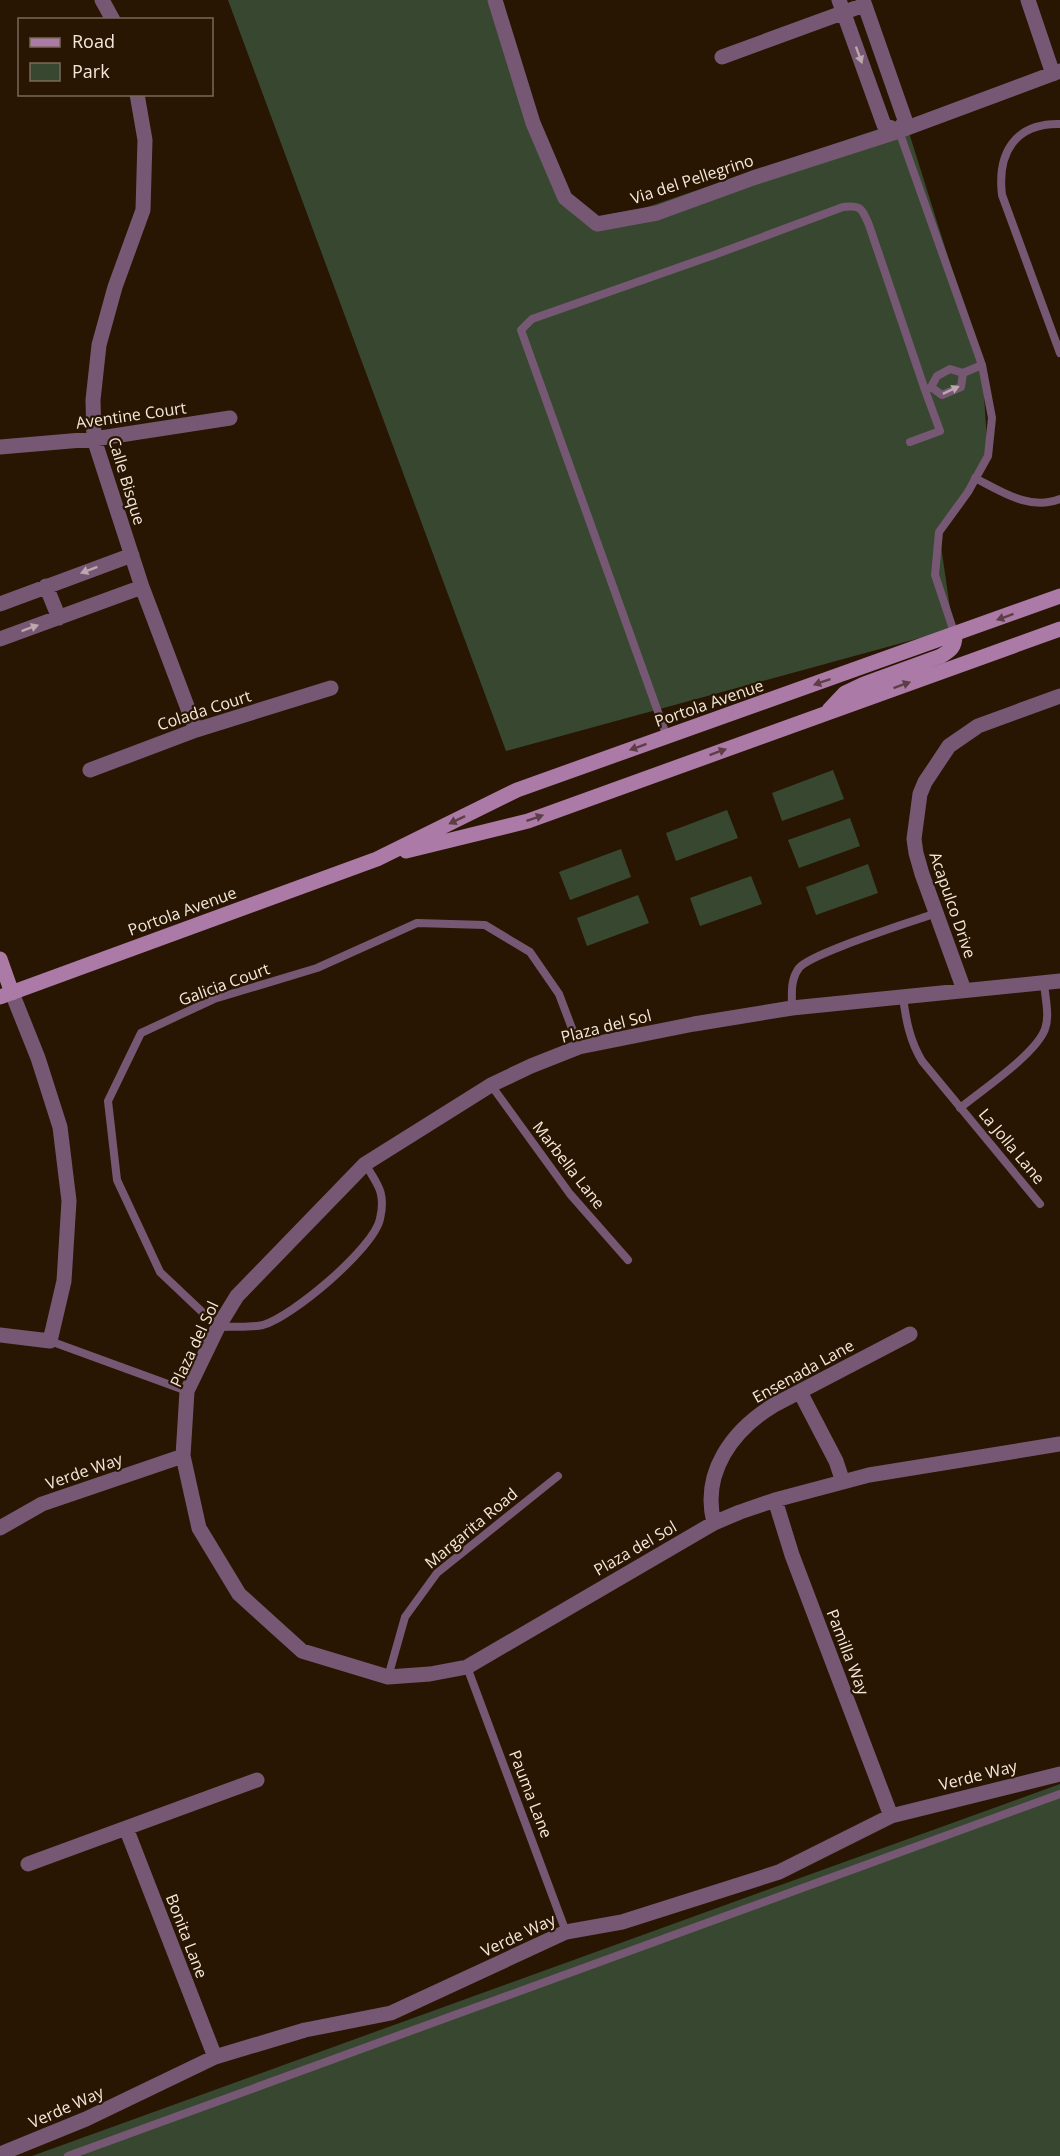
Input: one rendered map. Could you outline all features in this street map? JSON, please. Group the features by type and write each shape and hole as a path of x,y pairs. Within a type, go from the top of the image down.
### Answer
{"main road":[{"name":"Portola Avenue","path":"377,859 517,790 1060,596"},
{"name":"Portola Avenue","path":"6,995 377,859 528,821 1060,629"},
{"path":"826,712 845,693 941,656 951,650 955,644 955,635"},
{"path":"0,959 6,995"}],"street":[{"path":"102,0 112,18"},
{"name":"Via del Pellegrino","path":"495,0 533,123 565,198 597,224 657,213 753,178 899,131 1057,72"},
{"path":"1028,0 1057,72"},
{"path":"722,57 841,6 863,2 905,120 899,131 884,125 841,6"},
{"name":"Calle Bisque","path":"137,96 145,140 143,210 115,287 99,345 93,400 94,439 142,587 196,730"},
{"name":"Aventine Court","path":"0,447 36,446 94,439 230,418"},
{"path":"0,604 132,555"},
{"path":"46,586 59,618"},
{"path":"0,639 142,587"},
{"name":"Colada Court","path":"90,770 196,730 331,688"},
{"name":"Acapulco Drive","path":"964,990 922,874 914,839 920,794 925,782 949,746 978,726 1060,696"},
{"name":"Plaza del Sol","path":"1060,981 792,1008 694,1024 579,1047 491,1085 365,1164 237,1296 218,1327 188,1391 183,1456 200,1528 239,1594 302,1651 388,1677 430,1674 467,1667 714,1523 775,1500 869,1476 1060,1444"},
{"path":"0,1335 50,1341 63,1281 69,1201 60,1126 38,1058 6,995"},
{"name":"Ensenada Lane","path":"714,1523 711,1509 712,1492 723,1454 734,1437 758,1415 910,1334"},
{"path":"800,1392 836,1461 843,1482"},
{"name":"Verde Way","path":"0,1528 42,1504 183,1456"},
{"name":"Pamilla Way","path":"775,1500 792,1555 891,1816"},
{"name":"Verde Way","path":"0,2154 86,2119 215,2057 305,2030 391,2013 566,1932 622,1922 779,1872 891,1816 1060,1774"},
{"path":"28,1864 257,1780"},
{"name":"Bonita Lane","path":"126,1828 215,2057"}],"lane":[{"path":"1060,124 1040,126 1010,143 1003,160 1000,180 1002,195 1060,353"},
{"path":"899,131 982,365 992,418 988,456 939,532 935,575 955,635"},
{"path":"667,737 521,330 532,319 843,207 856,206 863,210 870,225 928,389 940,431 910,442"},
{"path":"928,389 937,376 950,369 963,373 982,365"},
{"path":"928,389 942,394 961,387 963,373"},
{"path":"975,478 1009,495 1036,504 1050,503 1060,499"},
{"path":"792,1008 792,980 804,963 936,914"},
{"name":"Galicia Court","path":"218,1327 160,1272 117,1180 108,1101 141,1033 214,999 317,968 417,923 485,925 530,952 559,994 579,1047"},
{"name":"La Jolla Lane","path":"960,1108 1026,1054 1041,1036 1046,1028 1047,1017 1044,983"},
{"name":"La Jolla Lane","path":"903,997 907,1026 914,1048 922,1061 1040,1204"},
{"name":"Marbella Lane","path":"491,1085 570,1194 628,1260"},
{"path":"218,1327 264,1325 303,1303 332,1280 363,1246 380,1221 382,1191 365,1164"},
{"path":"50,1341 188,1391"},
{"name":"Margarita Road","path":"388,1677 405,1617 437,1573 558,1476"},
{"name":"Pauma Lane","path":"467,1667 566,1932"},
{"path":"68,2156 1060,1794"}],"green space":[{"path":"228,0 494,0 565,198 597,224 905,120 982,365 988,456 939,532 953,629 506,751"},
{"path":"833,770 844,799 782,821 772,793"},
{"path":"727,810 738,838 676,861 666,833"},
{"path":"850,818 860,846 799,868 788,840"},
{"path":"621,849 631,877 570,900 559,872"},
{"path":"868,864 878,893 816,915 806,887"},
{"path":"751,876 762,904 700,926 690,898"},
{"path":"638,895 649,923 587,946 577,918"},
{"path":"1060,1784 1060,2156 32,2156"}]}
